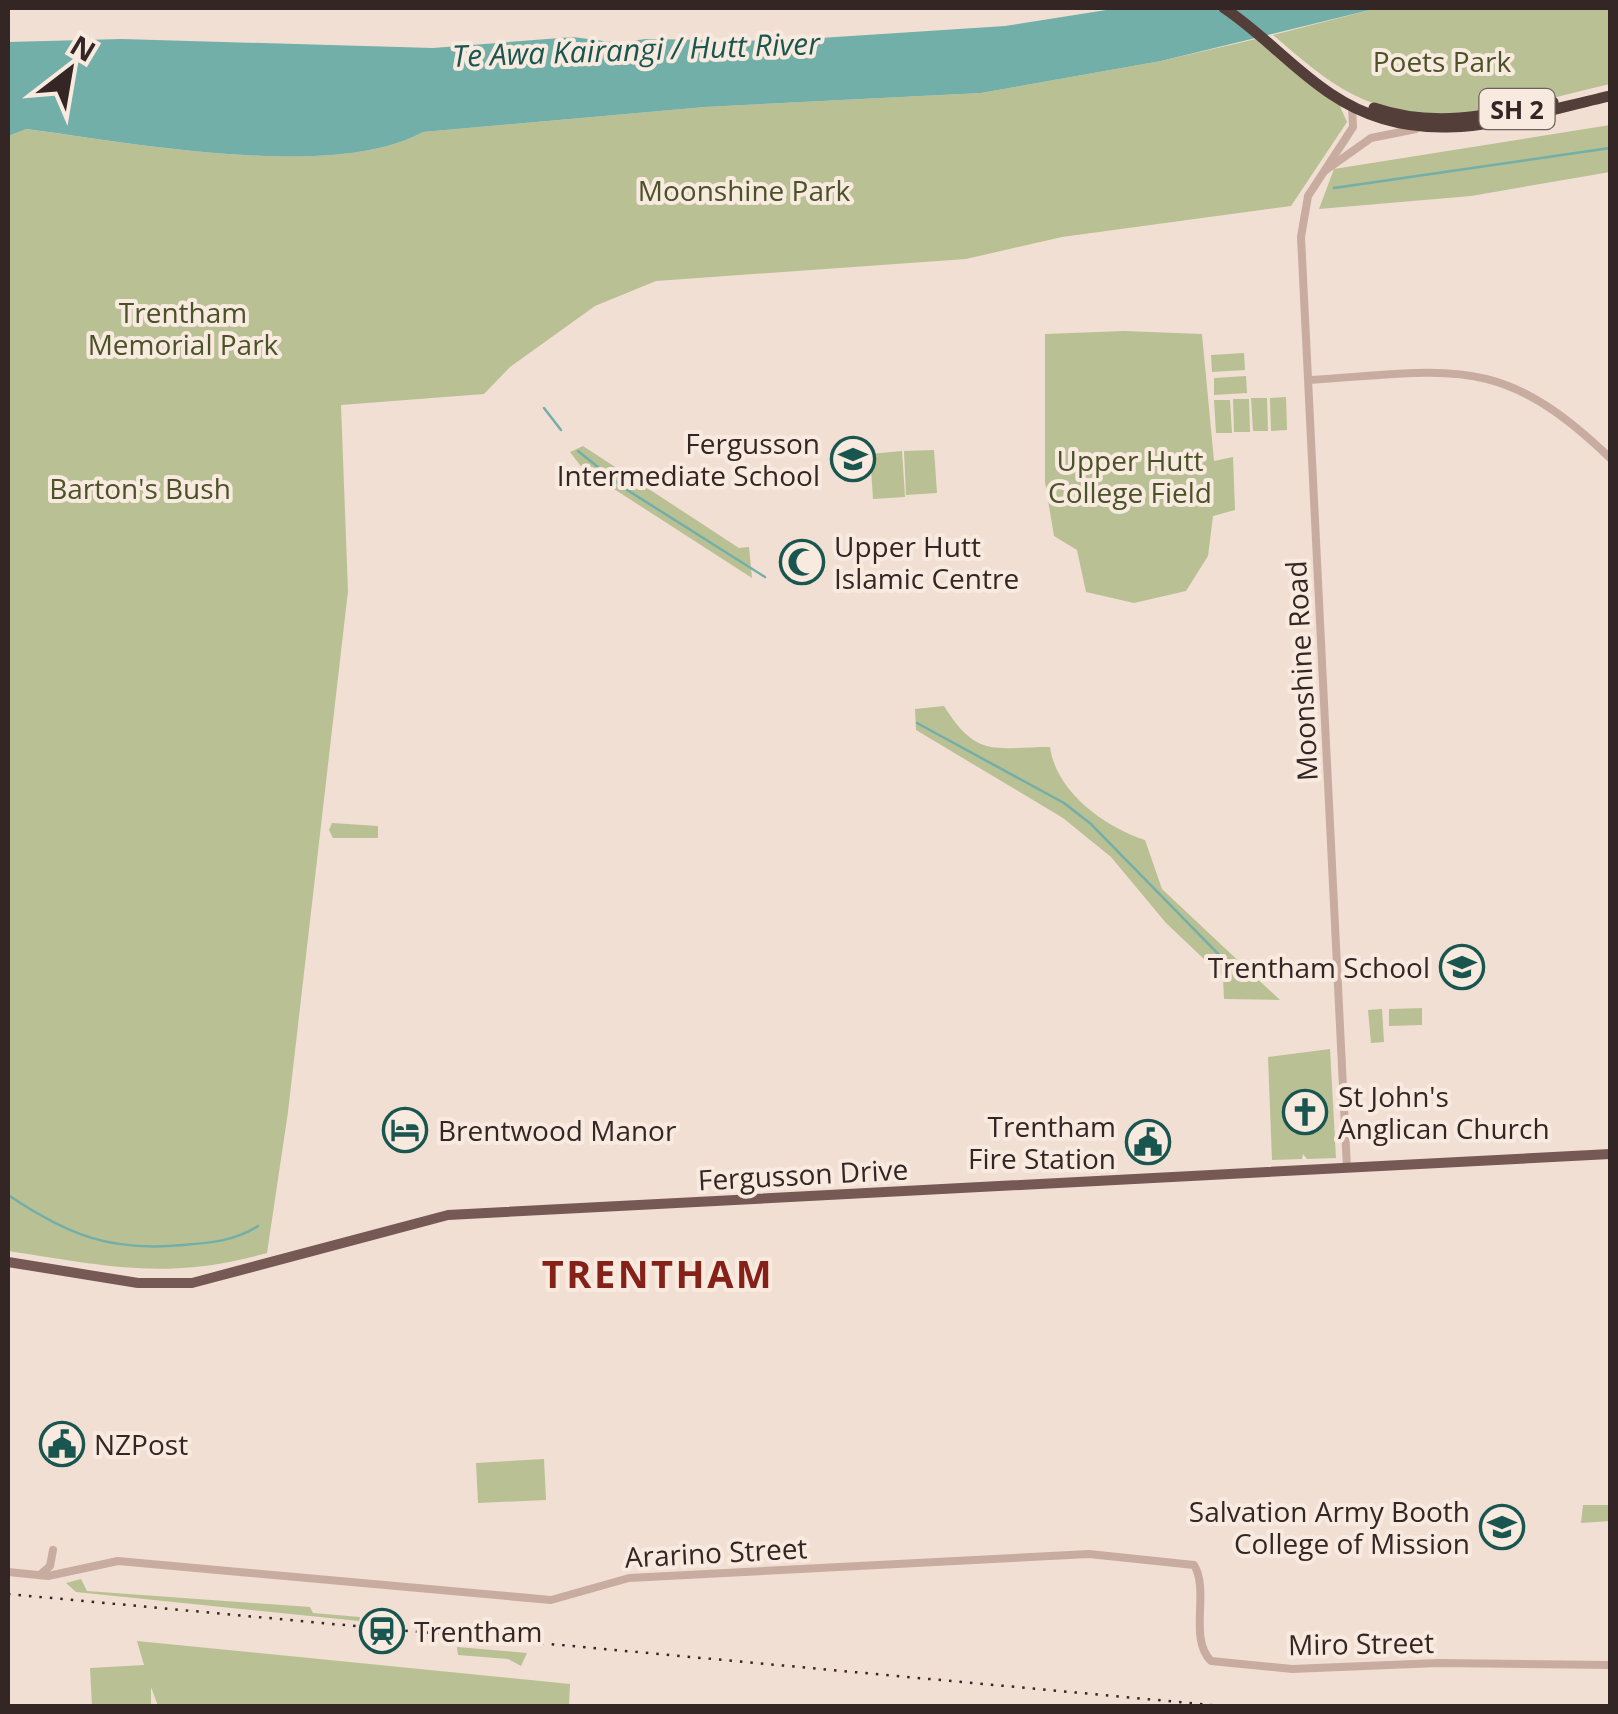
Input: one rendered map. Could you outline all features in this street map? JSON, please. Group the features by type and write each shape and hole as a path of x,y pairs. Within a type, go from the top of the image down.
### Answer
{"highway":[{"name":"SH 2","path":"1224,8 1352,106 1422,129 1474,128 1610,93"},
{"name":"SH 2","path":"1300,67 1358,102 1422,119 1486,116 1610,93"}],"main road":[{"name":"Fergusson Drive","path":"8,1262 138,1283 192,1283 448,1215 1610,1154"}],"street":[{"name":"Moonshine Road","path":"1347,1168 1302,227 1305,204 1319,176 1353,127 1352,106"},
{"path":"1319,176 1371,138 1422,129"},
{"path":"1310,380 1440,372 1496,380 1552,406 1610,458"},
{"path":"40,1575 50,1566 53,1550"},
{"name":"Ararino Street","path":"8,1572 62,1574 118,1561 550,1600 629,1578 1089,1554 1183,1562 1196,1567"},
{"name":"Miro Street","path":"1196,1567 1202,1646 1211,1661 1292,1669 1438,1663 1610,1665"}],"green space":[{"name":"Poets Park","path":"1378,8 1610,8 1610,84 1481,112 1416,113 1385,107 1343,89 1273,35"},
{"name":"Trentham Memorial Park","path":"1256,39 1339,104 1347,122 1291,206 1062,237 966,259 656,281 595,306 510,367 484,394 341,405 348,591 288,1112 267,1253 231,1262 167,1269 107,1266 8,1251 8,136 25,129 229,154 337,154 384,147 423,132 705,107 981,93 1161,61"},
{"path":"1610,125 1610,172 1471,196 1319,209 1334,169"},
{"name":"Upper Hutt College Field","path":"1045,334 1202,334 1214,461 1233,457 1235,510 1213,516 1208,556 1186,591 1134,603 1086,592 1077,550 1054,536 1045,482"},
{"path":"1244,353 1245,370 1212,372 1211,355"},
{"path":"1246,376 1247,393 1214,395 1214,378"},
{"path":"1286,397 1287,430 1271,431 1270,398"},
{"path":"1251,398 1267,398 1268,431 1253,431"},
{"path":"1233,399 1249,399 1250,432 1234,432"},
{"path":"1214,400 1230,400 1232,433 1216,433"},
{"path":"583,446 739,548 749,547 752,578 583,469 570,452"},
{"path":"934,450 937,493 906,495 904,451"},
{"path":"902,451 905,497 873,499 870,454"},
{"path":"944,706 977,742 1001,748 1050,747 1054,763 1072,793 1099,817 1145,840 1162,889 1280,1000 1224,999 1223,977 1166,923 1111,857 1063,818 916,730 915,709"},
{"path":"332,823 378,826 378,838 333,838 329,830"},
{"path":"1422,1008 1422,1025 1389,1026 1389,1009"},
{"path":"1382,1009 1384,1042 1371,1043 1368,1010"},
{"path":"1330,1049 1336,1158 1307,1159 1303,1154 1302,1159 1272,1160 1268,1057"},
{"path":"544,1459 546,1500 478,1503 476,1463"},
{"path":"1583,1505 1610,1505 1610,1521 1581,1523"},
{"path":"81,1579 87,1591 310,1607 313,1613 360,1617 359,1621 76,1592 66,1583"},
{"path":"137,1641 570,1684 569,1706 158,1706 151,1687 151,1706 92,1706 90,1668 144,1665"},
{"path":"457,1647 527,1653 521,1666 508,1659 458,1655"}],"water":[{"name":"Te Awa Kairangi / Hutt River","path":"1119,8 1378,8 1161,61 981,93 705,107 423,132 384,147 337,154 229,154 26,129 8,136 8,42 122,39 433,48 573,37 619,43 645,39 774,41 1005,26"}],"waterway":[{"path":"1334,188 1610,148"},
{"path":"544,408 561,430"},
{"path":"578,451 624,488 765,577"},
{"path":"917,723 1064,803 1091,824 1239,975"},
{"path":"8,1195 70,1230 133,1246 213,1242 258,1226"}],"railway":[{"path":"8,1594 1222,1706"}],"place":[{"name":"Fergusson Intermediate School","path":"853,459"},
{"name":"Upper Hutt Islamic Centre","path":"802,562"},
{"name":"Trentham School","path":"1462,967"},
{"name":"St John's Anglican Church","path":"1305,1112"},
{"name":"Brentwood Manor","path":"405,1130"},
{"name":"Trentham Fire Station","path":"1148,1142"},
{"name":"NZPost","path":"62,1444"},
{"name":"Salvation Army Booth College of Mission","path":"1502,1527"},
{"name":"Trentham","path":"382,1631"}],"district":[{"name":"TRENTHAM","path":"658,1273"}],"park label":[{"name":"Moonshine Park","path":"744,190"},
{"name":"Barton's Bush","path":"140,488"}]}
